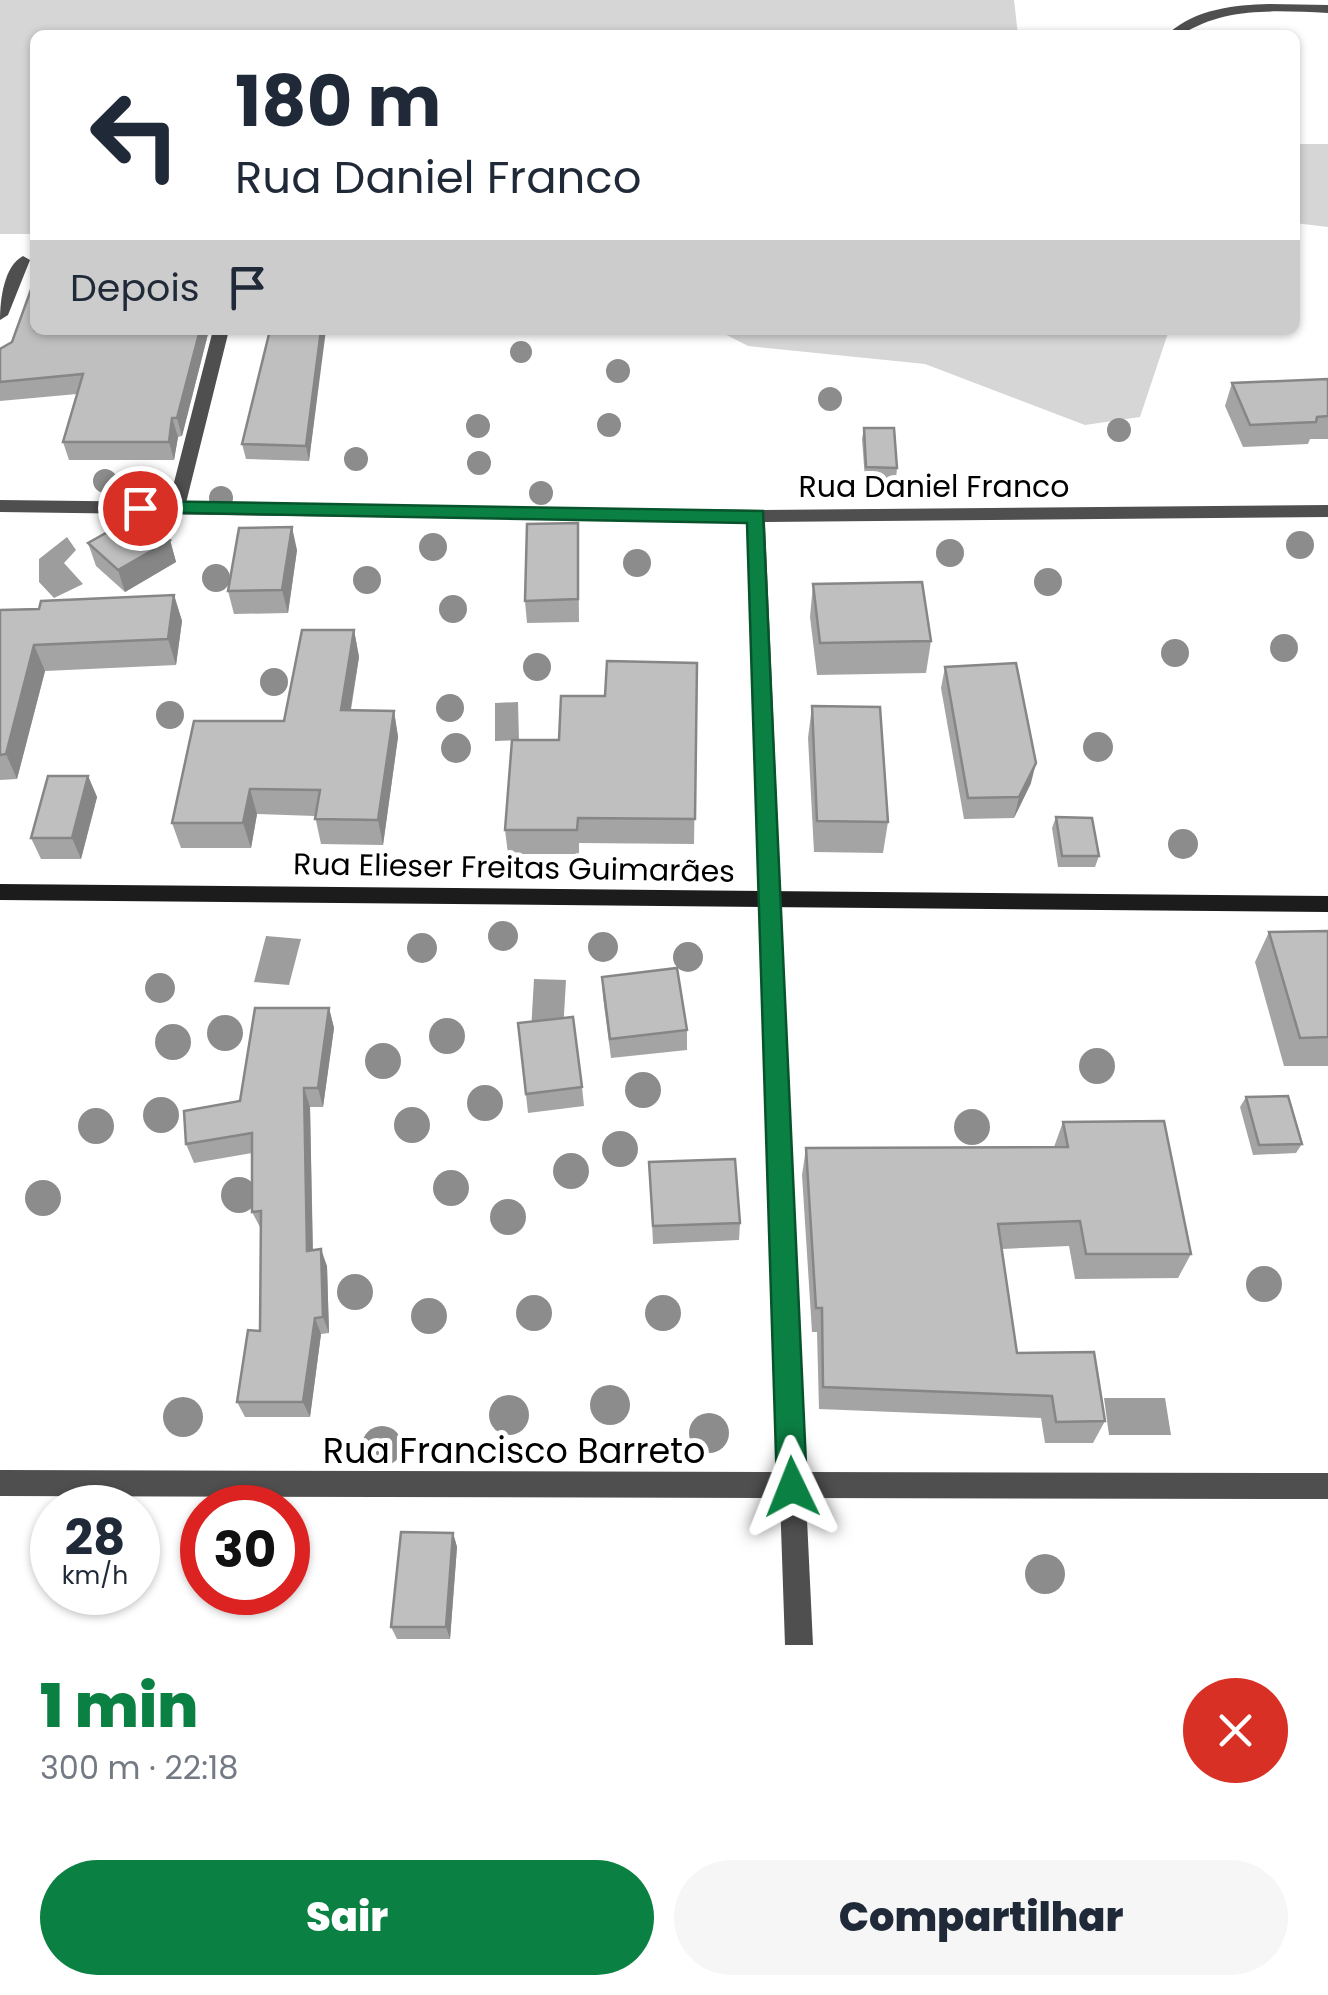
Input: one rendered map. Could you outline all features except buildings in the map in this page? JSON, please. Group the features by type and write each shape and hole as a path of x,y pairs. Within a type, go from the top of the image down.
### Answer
{"street":[{"path":"1180,30 1204,16 1230,12 1328,9"},
{"path":"0,260 29,260 0,315"},
{"path":"176,508 220,335"},
{"name":"Rua Daniel Franco","path":"0,506 756,516 1328,511"},
{"path":"756,516 799,1645"},
{"name":"Rua Elieser Freitas Guimarães","path":"0,892 771,902 1328,904"},
{"name":"Rua Francisco Barreto","path":"0,1483 1328,1486"}],"shaded area":[{"path":"0,0 1014,0 1017,30 30,30 30,234 0,234"},
{"path":"1300,144 1328,144 1328,227 1300,224"},
{"path":"727,335 1167,335 1140,417 1085,425 925,364 748,346"},
{"path":"67,537 76,550 64,563 83,584 54,598 39,582 39,559"},
{"path":"518,702 519,740 495,741 495,703"},
{"path":"266,936 301,939 289,985 254,982"},
{"path":"534,979 566,980 563,1032 531,1031"},
{"path":"1104,1398 1165,1398 1171,1435 1109,1435"}],"route":[{"path":"140,508 756,516 792,1487"}]}
